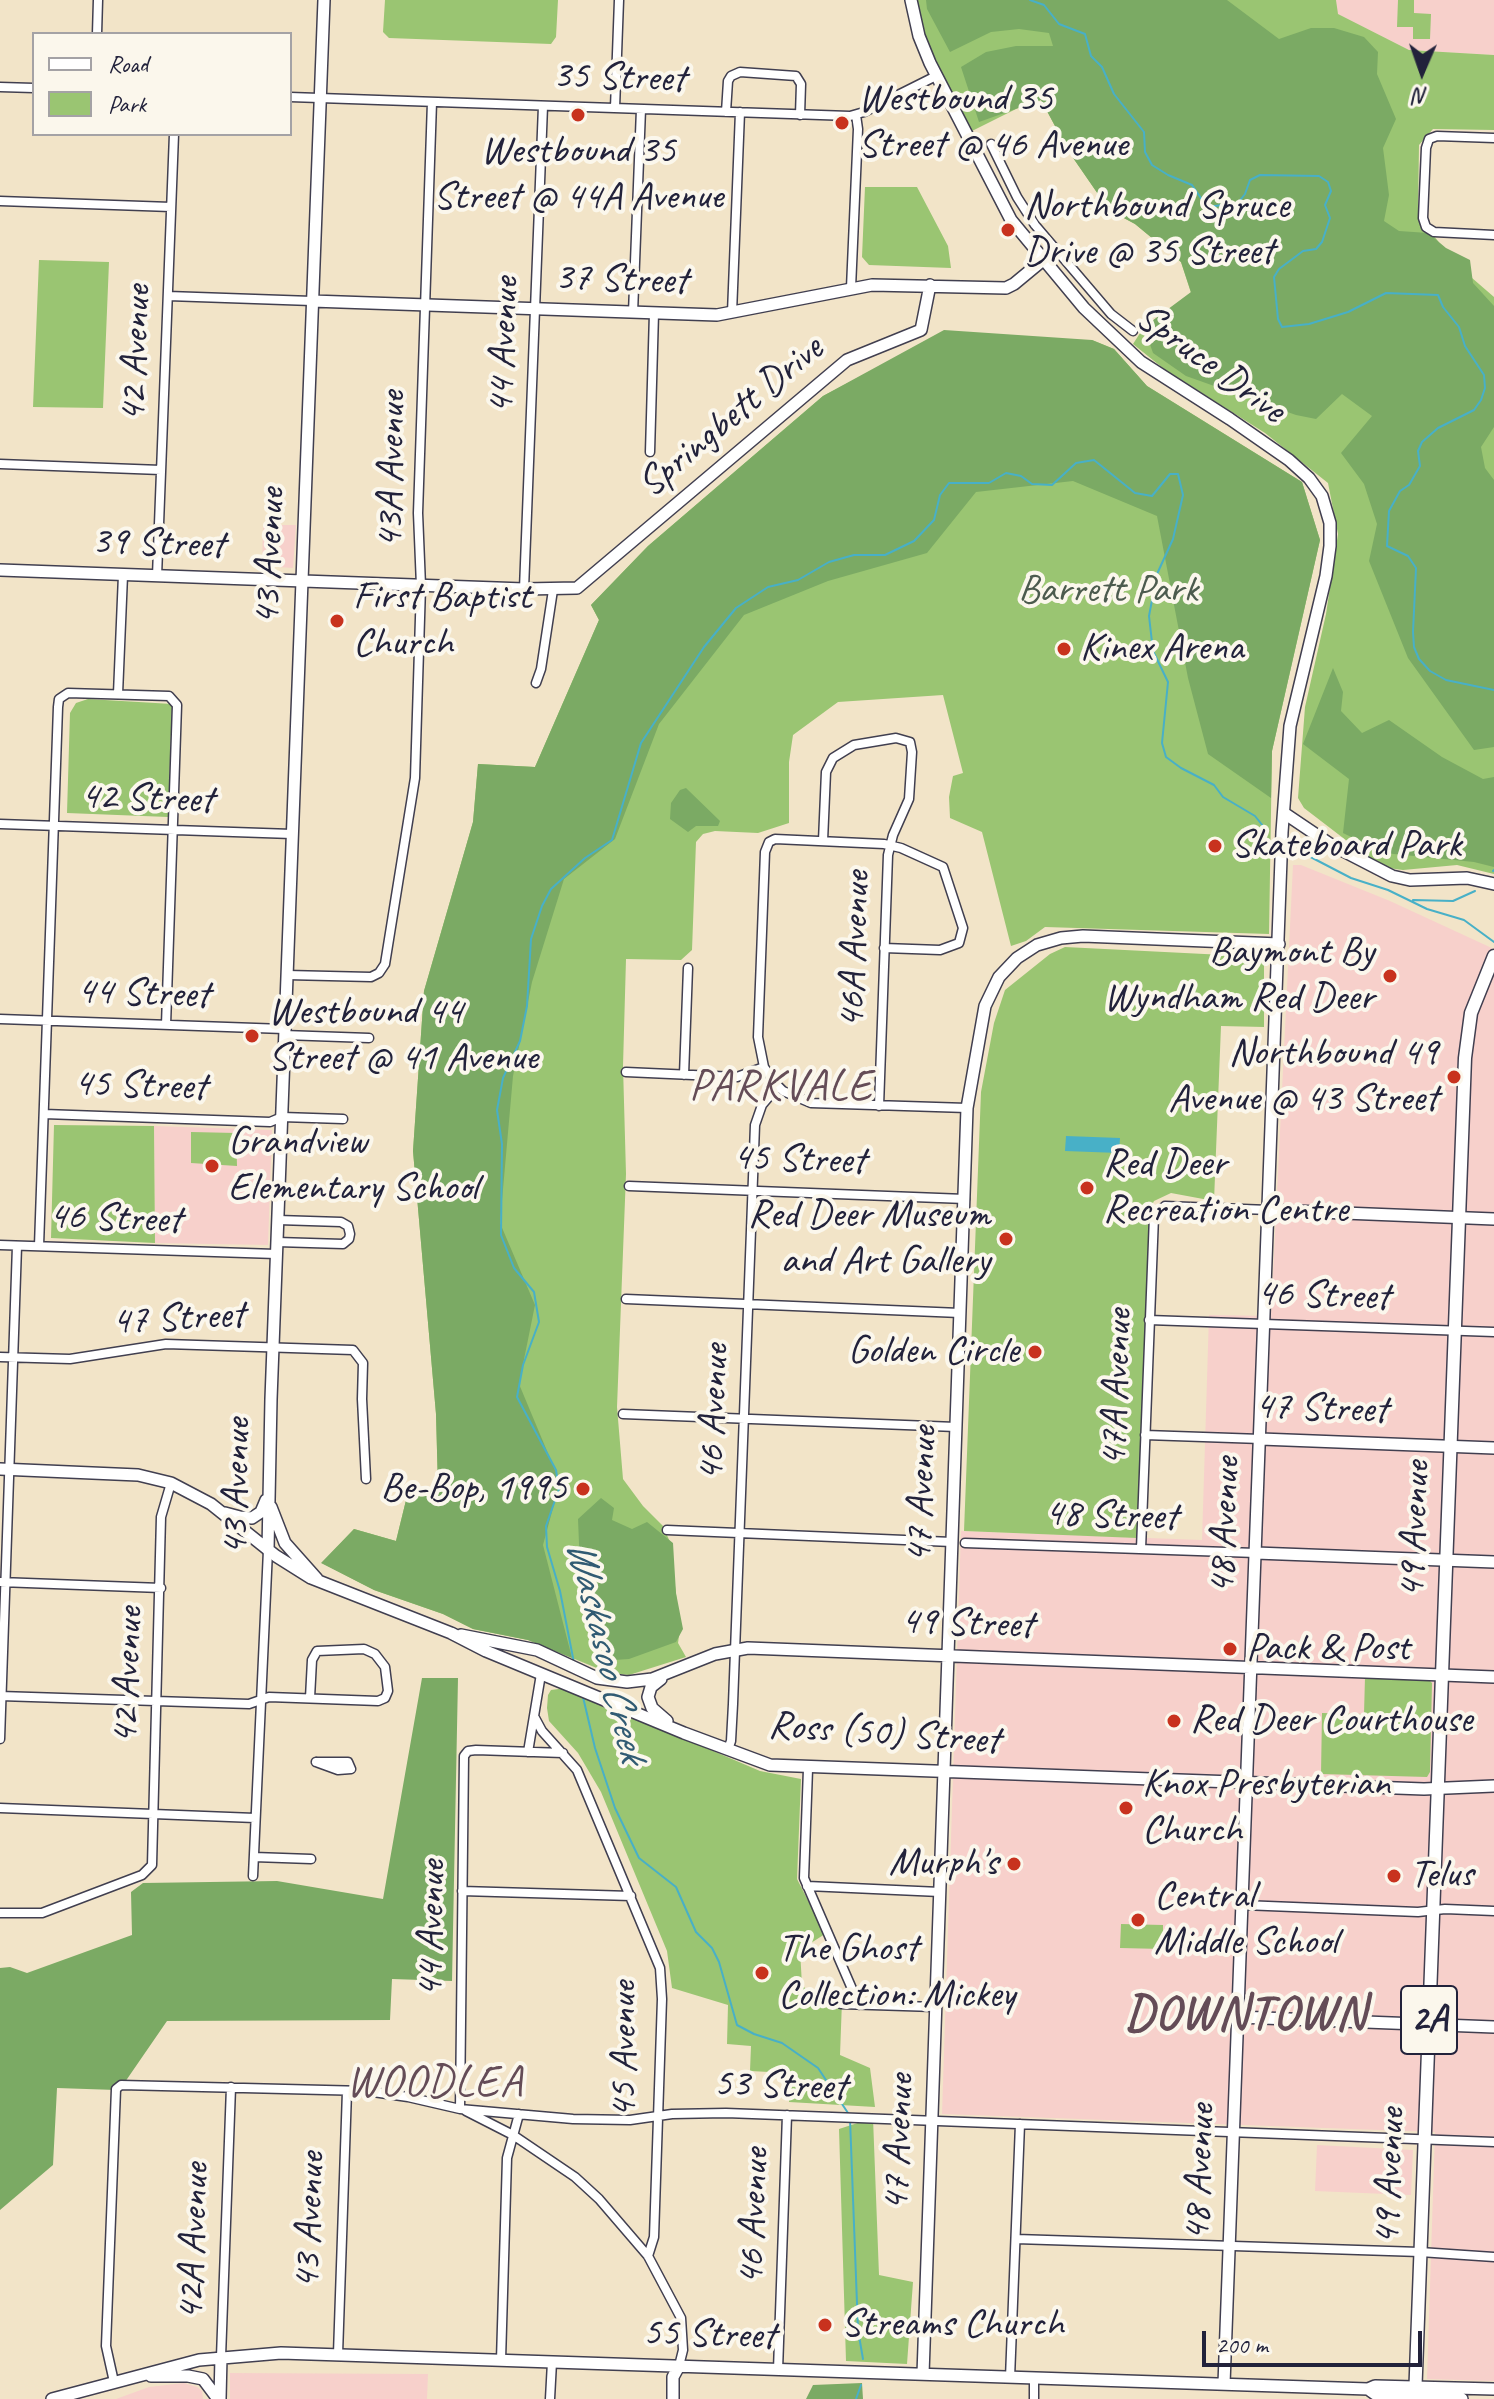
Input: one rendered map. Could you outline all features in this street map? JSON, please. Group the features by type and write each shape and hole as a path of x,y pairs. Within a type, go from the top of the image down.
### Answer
{"main road":[{"name":"49 Avenue","path":"1415,2394 1466,1042 1471,1013 1494,956"}],"street":[{"path":"97,32 98,0"},
{"name":"43 Avenue","path":"253,1876 268,1550 276,1248 324,0"},
{"path":"615,108 619,0"},
{"name":"Spruce Drive","path":"911,0 923,48 936,76 1011,220 1043,260 1084,308 1141,362 1289,460 1309,478 1322,496 1330,523 1330,546 1293,712 1284,813"},
{"path":"726,112 728,81 740,72 796,76 801,84 800,115"},
{"name":"35 Street","path":"292,97 856,115 936,76"},
{"path":"0,87 32,88"},
{"name":"43A Avenue","path":"287,975 375,976 385,964 414,782 421,586 418,513 432,102"},
{"name":"44 Avenue","path":"524,589 543,106"},
{"path":"633,313 641,109"},
{"path":"732,313 740,112"},
{"path":"851,288 858,129 856,115"},
{"name":"42 Avenue","path":"157,576 174,136"},
{"path":"1494,138 1437,136 1429,139 1423,218 1428,229 1437,233 1494,235"},
{"name":"Spruce Drive","path":"991,144 1024,209 1111,314 1133,331"},
{"path":"0,201 171,207"},
{"name":"37 Street","path":"168,296 717,315 884,284 1006,288 1055,249"},
{"name":"Springbett Drive","path":"553,590 581,585 847,360 921,330 930,285"},
{"path":"650,452 654,313"},
{"path":"0,464 161,470"},
{"name":"39 Street","path":"0,570 553,590"},
{"path":"118,694 123,575"},
{"path":"536,683 541,669 553,590"},
{"path":"39,1246 58,707 61,697 73,692 169,696 175,700 178,709 166,1025"},
{"path":"823,841 829,763 847,747 902,738 912,747 910,793 908,806 890,845"},
{"path":"1284,813 1330,844 1392,876 1410,880 1467,878 1494,884"},
{"name":"48 Avenue","path":"1224,2384 1284,813"},
{"name":"42 Street","path":"0,824 292,834"},
{"path":"884,948 946,949 959,943 963,934 945,869 890,845 775,839 769,842 765,852 758,1037 764,1067 778,1086 795,1098 811,1103 967,1108"},
{"name":"46A Avenue","path":"879,1106 890,845"},
{"name":"47 Avenue","path":"923,2374 967,1108 985,1006 995,984 1011,964 1037,945 1071,936 1279,944"},
{"path":"684,1075 688,968"},
{"name":"44 Street","path":"0,1019 166,1025 369,1038"},
{"path":"626,1072 737,1077 764,1067"},
{"name":"46 Avenue","path":"728,1749 732,1736 736,1649 755,1121 762,1105 778,1086"},
{"name":"45 Street","path":"44,1114 270,1122 282,1117"},
{"path":"282,1117 343,1119"},
{"name":"45 Street","path":"629,1186 965,1199"},
{"name":"47A Avenue","path":"1141,1549 1155,1214 1165,1206 1269,1210"},
{"path":"1269,1210 1494,1219"},
{"name":"46 Street","path":"0,1245 276,1248 343,1244 349,1239 348,1226 341,1222 278,1220"},
{"path":"0,1739 5,1469 17,1246"},
{"path":"626,1299 960,1313"},
{"name":"46 Street","path":"1149,1320 1494,1332"},
{"name":"47 Street","path":"0,1357 70,1359 166,1344 350,1350 359,1354 363,1366 366,1479"},
{"path":"623,1414 956,1427"},
{"name":"47 Street","path":"1145,1435 1494,1448"},
{"name":"Ross (50) Street","path":"5,1469 129,1474 171,1483 194,1493 220,1511 296,1571 451,1633 684,1733 770,1765 808,1769 1437,1789 1494,1786"},
{"name":"42 Avenue","path":"0,1913 42,1913 148,1871 152,1862 161,1517 171,1483"},
{"path":"220,1511 252,1518 261,1512 268,1496"},
{"path":"268,1496 284,1541 321,1582"},
{"path":"667,1530 952,1542"},
{"name":"48 Street","path":"965,1543 1494,1562"},
{"path":"3,1582 161,1588"},
{"name":"49 Street","path":"451,1633 537,1650 585,1673 605,1680 627,1682 644,1681 736,1649 1494,1677"},
{"path":"517,1645 531,1652 541,1674"},
{"path":"1,1696 249,1704 269,1697 382,1700 389,1687 383,1662 364,1649 317,1651 312,1660 310,1698"},
{"path":"562,1662 545,1668 541,1674 528,1752 563,1753"},
{"path":"672,1672 651,1687 649,1701 655,1711 684,1733"},
{"name":"45 Avenue","path":"535,1718 542,1731 577,1770 656,1957 661,1977 654,2241 648,2256"},
{"name":"44 Avenue","path":"460,2109 463,1759 468,1751 528,1752"},
{"path":"808,1769 804,1874 859,2005"},
{"path":"0,1808 255,1818"},
{"path":"254,1857 311,1859"},
{"path":"807,1886 940,1892"},
{"path":"462,1891 631,1896"},
{"path":"1243,1905 1494,1911"},
{"path":"841,2004 935,2007"},
{"path":"1238,2017 1494,2027"},
{"name":"53 Street","path":"114,2382 106,2346 116,2089 126,2084 393,2094 460,2109 595,2120 706,2113 1494,2142"},
{"name":"42A Avenue","path":"219,2399 231,2087"},
{"name":"43 Avenue","path":"338,2354 347,2091"},
{"path":"460,2109 513,2135 555,2162 592,2192 648,2256 681,2318 683,2350 673,2377 673,2399"},
{"path":"501,2360 507,2158 519,2114"},
{"name":"46 Avenue","path":"778,2370 787,2115"},
{"path":"1010,2378 1020,2124"},
{"path":"1016,2239 1494,2257"},
{"name":"55 Street","path":"52,2399 221,2357 265,2353 1224,2384 1325,2393 1375,2386 1462,2399"},
{"path":"550,2399 552,2362"},
{"path":"134,2377 199,2378 219,2399"},
{"path":"1034,2378 1034,2399"},
{"name":"55 Street","path":"1415,2394 1487,2392"}],"shaded area":[{"path":"1336,0 1494,0 1494,55 1409,50 1337,14"},
{"path":"263,525 296,525 293,568 262,566"},
{"path":"1293,865 1301,865 1390,901 1494,949 1494,2381 1427,2379 1435,2132 942,2114 961,1531 1202,1540 1209,1315 1271,1316"},
{"name":"Grandview Elementary School","path":"154,1126 272,1130 268,1245 155,1243"},
{"path":"1317,2145 1413,2150 1411,2195 1315,2191"},
{"path":"230,2373 428,2374 427,2399 230,2399"},
{"path":"184,2383 202,2391 203,2399 116,2399 149,2387"}],"green space":[{"path":"385,0 558,0 556,37 551,44 389,38 383,32"},
{"path":"911,0 1336,0 1338,14 1409,50 1494,55 1494,130 1433,129 1419,145 1418,212 1423,229 1434,236 1457,265 1494,297 1494,874 1457,865 1403,870 1381,867 1304,808 1298,798 1305,707 1326,614 1338,534 1328,483 1265,433 1164,369 1133,344 1144,327 1191,293 1181,262 1135,224 1109,210 1069,152 1041,100 1026,104 966,134 936,76"},
{"path":"926,0 1227,0 1279,39 1311,28 1334,28 1364,37 1378,52 1377,74 1396,119 1383,148 1389,195 1384,221 1399,231 1428,233 1446,248 1470,260 1473,283 1494,306 1494,427 1481,447 1485,468 1494,480 1494,747 1474,750 1408,658 1369,561 1377,524 1364,484 1341,453 1372,416 1342,394 1316,419 1296,415 1186,376 1153,353 1144,327 1191,292 1181,262 1135,224 1109,210 1069,152 1041,100 979,122 961,67 986,52 1016,46 1053,46 1049,33 1019,29 991,32 950,52 927,9"},
{"path":"1398,0 1414,0 1414,13 1431,14 1430,39 1413,39 1413,27 1397,27"},
{"path":"865,187 917,187 948,246 951,268 869,265 862,257"},
{"path":"39,260 109,262 103,408 33,407"},
{"path":"944,330 1092,340 1114,349 1147,386 1302,482 1320,540 1272,751 1271,798 1208,754 1188,678 1157,516 1073,481 976,492 927,553 828,581 744,615 659,724 615,839 564,879 532,982 513,1076 500,1223 535,1305 519,1384 560,1482 543,1545 572,1658 528,1640 473,1629 443,1614 374,1590 321,1563 354,1529 396,1541 409,1488 438,1487 436,1414 413,1151 424,991 473,822 478,764 535,767 599,620 591,605 648,546 823,396"},
{"name":"Barrett Park","path":"1092,340 1114,349 1147,386 1302,482 1320,540 1272,751 1269,934 1045,927 1026,941 1011,946 982,832 950,818 949,797 953,776 963,773 943,695 838,702 793,735 789,762 789,823 758,833 715,831 703,834 696,842 692,950 681,960 626,959 623,1066 626,1174 617,1407 623,1479 663,1526 670,1542 680,1629 678,1643 686,1657 629,1675 609,1673 528,1640 473,1629 443,1614 374,1590 322,1563 354,1529 396,1541 409,1488 438,1487 436,1414 413,1151 424,991 473,822 478,764 535,767 599,620 591,605 648,546 823,396 913,349"},
{"path":"1333,668 1343,692 1341,711 1362,733 1389,720 1442,757 1483,779 1494,777 1494,867 1474,862 1384,853 1343,833 1349,779 1303,744"},
{"path":"88,699 172,704 168,817 67,813 70,713 76,703"},
{"path":"686,788 720,821 718,826 696,826 688,832 670,819 671,803 680,790"},
{"path":"1065,947 1264,957 1264,1027 1221,1026 1214,1201 1171,1193 1154,1201 1150,1209 1137,1538 964,1531 981,1092 994,1023 1005,990 1050,954"},
{"path":"54,1125 154,1126 155,1243 51,1238"},
{"path":"191,1132 236,1133 237,1166 191,1163"},
{"path":"601,1498 614,1508 612,1520 632,1529 647,1522 673,1543 676,1593 683,1629 676,1642 629,1659 614,1660 598,1638 589,1623 581,1592 578,1519"},
{"path":"1365,1677 1428,1679 1432,1683 1430,1772 1427,1777 1321,1774 1322,1713 1364,1714"},
{"path":"422,1678 458,1678 452,1981 392,1979 390,2020 167,2021 125,2082 116,2090 57,2088 53,2165 0,2210 0,1968 10,1967 27,1973 132,1935 131,1892 143,1883 277,1881 383,1899"},
{"path":"566,1688 760,1771 801,1779 797,1879 825,1934 800,1950 802,1985 816,1999 842,2001 840,2055 870,2068 875,2107 789,2102 789,2073 750,2071 751,2046 727,2044 728,2005 672,1988 667,1951 601,1792 578,1753 549,1721 548,1695 551,1690"},
{"path":"1121,1924 1163,1925 1163,1949 1120,1948"},
{"path":"873,2118 879,2275 913,2282 907,2364 846,2361 839,2129"},
{"path":"862,2383 863,2399 806,2399 813,2385"}],"water":[{"path":"1066,1136 1120,1138 1119,1153 1065,1151"}],"waterway":[{"path":"1030,0 1044,5 1059,24 1085,34 1091,56 1102,67 1114,94 1144,132 1145,152 1152,165 1192,185 1207,207 1238,203 1250,180 1260,175 1319,176 1328,182 1331,191 1325,205 1330,218 1322,242 1316,249 1303,251 1279,269 1274,277 1278,319 1282,327 1309,324 1348,312 1386,293 1438,295 1484,375 1485,388 1474,410 1438,428 1422,442 1418,451 1420,466 1389,511 1387,546 1408,556 1416,568 1413,632 1419,659 1430,671 1446,680 1494,690"},
{"name":"Waskasoo Creek","path":"574,1663 560,1591 547,1547 546,1526 559,1489 556,1470 517,1397 523,1365 539,1322 534,1292 514,1268 501,1235 502,1144 497,1110 503,1078 520,1041 527,1006 531,939 542,906 551,889 585,858 612,840 641,743 704,647 736,608 768,587 798,580 829,562 854,555 885,555 914,541 934,520 940,495 949,483 989,483 1006,473 1021,476 1032,484 1052,485 1076,463 1094,460 1135,493 1152,496 1170,474 1178,474 1183,495 1173,539 1157,574 1149,616 1153,651 1168,682 1162,743 1166,757 1214,785 1223,797 1255,816 1267,831"},
{"name":"Waskasoo Creek","path":"1299,851 1351,878 1388,890 1427,909 1464,920 1494,942"},
{"path":"1413,900 1453,901 1475,891"},
{"name":"Waskasoo Creek","path":"583,1697 595,1748 615,1808 639,1858 676,1887 696,1932 712,1948 737,2025 782,2043 818,2068 848,2113"},
{"name":"Waskasoo Creek","path":"850,2119 858,2330 863,2359"},
{"name":"Waskasoo Creek","path":"856,2399 861,2385"}],"place":[{"name":"Westbound 35 Street @ 44A Avenue","path":"578,115"},
{"name":"Westbound 35 Street @ 46 Avenue","path":"842,123"},
{"name":"Northbound Spruce Drive @ 35 Street","path":"1008,230"},
{"name":"First Baptist Church","path":"337,621"},
{"name":"Kinex Arena","path":"1064,649"},
{"name":"Skateboard Park","path":"1215,846"},
{"name":"Baymont By Wyndham Red Deer","path":"1390,976"},
{"name":"Westbound 44 Street @ 41 Avenue","path":"252,1036"},
{"name":"Northbound 49 Avenue @ 43 Street","path":"1454,1077"},
{"name":"Grandview Elementary School","path":"212,1166"},
{"name":"Red Deer Recreation Centre","path":"1087,1188"},
{"name":"Red Deer Museum and Art Gallery","path":"1006,1239"},
{"name":"Golden Circle","path":"1035,1352"},
{"name":"Be-Bop, 1995","path":"583,1489"},
{"name":"Pack & Post","path":"1230,1649"},
{"name":"Red Deer Courthouse","path":"1174,1721"},
{"name":"Knox Presbyterian Church","path":"1126,1808"},
{"name":"Murph's","path":"1014,1864"},
{"name":"Telus","path":"1394,1876"},
{"name":"Central Middle School","path":"1138,1920"},
{"name":"The Ghost Collection: Mickey","path":"762,1973"},
{"name":"Streams Church","path":"825,2325"}],"district":[{"name":"PARKVALE","path":"781,1087"},
{"name":"DOWNTOWN","path":"1246,2015"},
{"name":"WOODLEA","path":"435,2083"}]}
